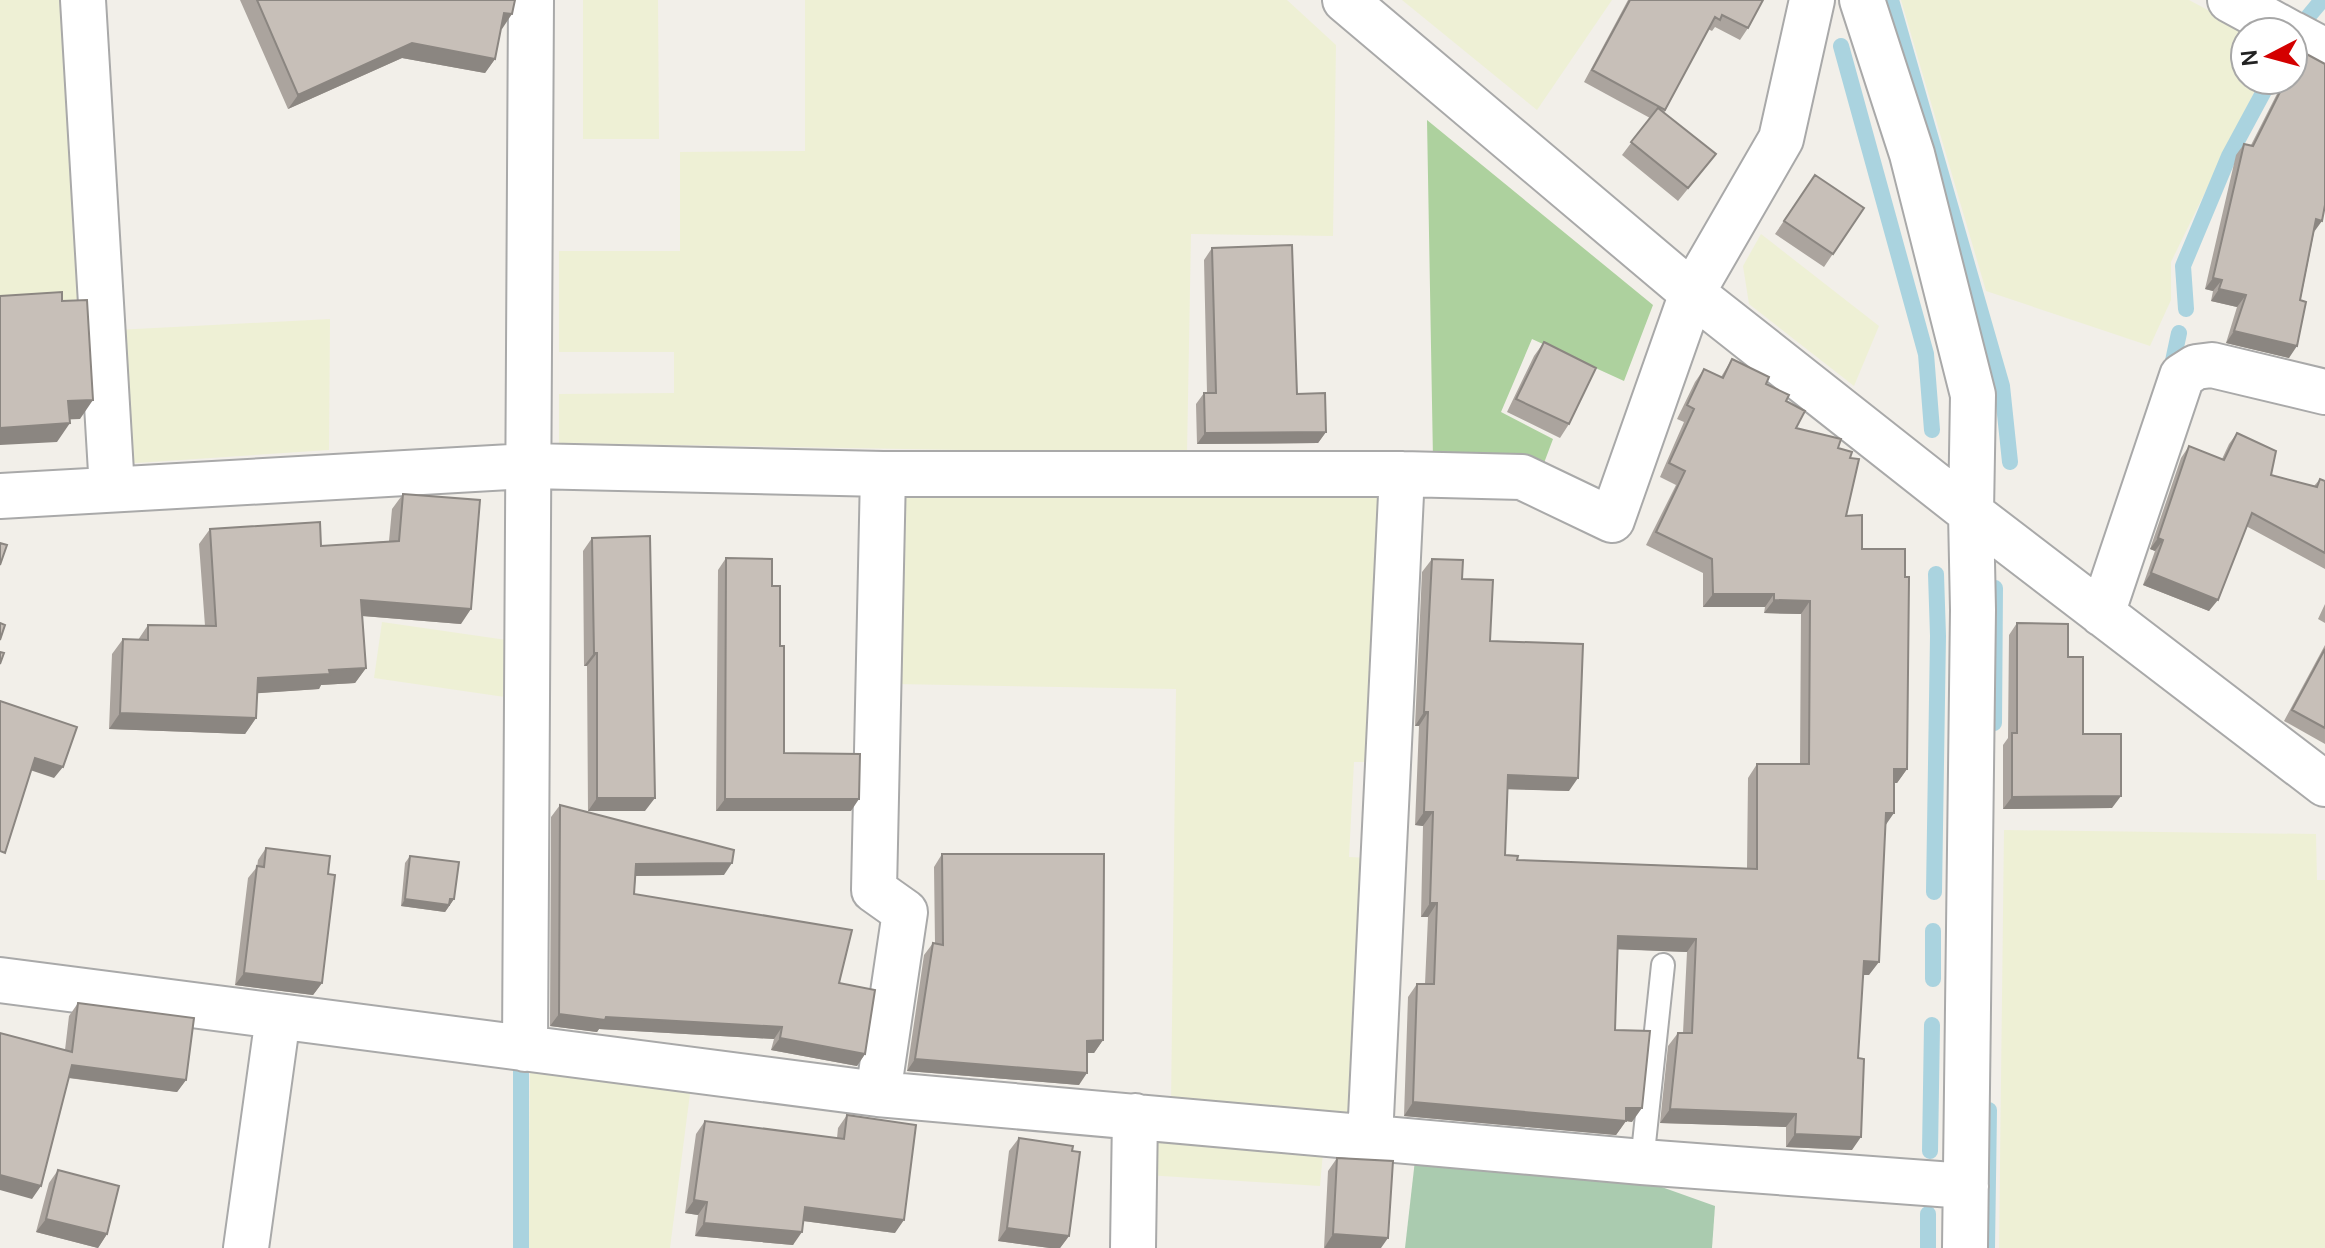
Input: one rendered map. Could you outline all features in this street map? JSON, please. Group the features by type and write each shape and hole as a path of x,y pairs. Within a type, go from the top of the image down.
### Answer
{"street":[{"path":"83,0 112,489"},
{"path":"525,1049 531,0"},
{"path":"1345,0 1692,293 1971,513 2325,784"},
{"path":"0,496 529,466 883,474 1402,474 1522,477 1612,520 1692,293 1781,139 1812,0"},
{"path":"1862,0 1912,154 1973,395 1965,1248"},
{"path":"2230,0 2260,16"},
{"path":"2102,614 2182,376 2196,367 2212,365 2325,392"},
{"path":"878,1094 905,912 874,890 883,474"},
{"path":"1370,1138 1402,474"},
{"path":"0,980 878,1094 1642,1162 1966,1186"},
{"path":"246,1248 278,1017"},
{"path":"1133,1248 1135,1116"}],"lane":[{"path":"1642,1162 1663,965"}],"green space":[{"path":"0,0 72,0 92,298 0,306"},
{"path":"583,0 658,0 659,139 583,139"},
{"path":"805,0 1287,0 1336,45 1333,236 1191,234 1187,454 559,443 559,394 674,393 674,352 559,352 559,251 680,251 680,152 805,151"},
{"path":"1402,0 1612,0 1537,110"},
{"path":"1901,0 2189,0 2229,21 2229,96 2252,96 2171,262 2171,300 2150,346 1986,291"},
{"path":"1427,120 1653,305 1624,381 1532,339 1501,412 1553,439 1544,463 1526,457 1433,459"},
{"path":"1761,234 1879,326 1854,386 1749,304 1743,266"},
{"path":"330,319 329,450 121,464 116,330"},
{"path":"897,489 1387,496 1372,762 1354,762 1349,857 1371,858 1362,1110 1347,1122 1171,1106 1176,689 894,684"},
{"path":"382,622 513,641 511,698 374,678"},
{"path":"2004,830 2316,834 2317,880 2325,880 2325,1248 1999,1248"},
{"path":"530,1066 691,1086 670,1248 528,1248"},
{"path":"1154,1139 1323,1152 1320,1186 1146,1175"},
{"path":"1415,1160 1656,1185 1715,1206 1712,1248 1405,1248"}],"building":[{"path":"257,0 515,0 512,14 504,13 495,59 412,43 298,95"},
{"path":"1630,0 1763,0 1748,28 1722,15 1720,20 1715,17 1665,110 1592,70"},
{"path":"2309,55 2325,64 2325,205 2322,221 2316,219 2300,300 2306,302 2297,346 2234,331 2246,295 2219,289 2222,280 2213,278 2244,144 2253,146 2278,96 2309,96"},
{"path":"1658,108 1716,154 1688,188 1631,142"},
{"path":"1815,175 1864,208 1833,254 1784,221"},
{"path":"1292,245 1297,394 1325,393 1326,432 1205,433 1204,393 1216,393 1212,248"},
{"path":"62,292 62,301 87,300 93,400 68,401 70,423 0,428 0,296"},
{"path":"1544,342 1596,368 1569,424 1516,399"},
{"path":"1732,359 1769,377 1766,384 1789,395 1786,401 1805,411 1796,428 1841,439 1838,448 1852,452 1850,458 1859,459 1846,516 1862,515 1862,549 1905,549 1905,577 1909,577 1907,769 1894,769 1894,813 1886,813 1879,962 1864,961 1858,1058 1864,1059 1861,1137 1795,1134 1796,1114 1670,1109 1678,1033 1692,1033 1696,939 1618,936 1615,1030 1650,1031 1642,1108 1626,1108 1626,1121 1413,1102 1417,984 1434,984 1437,903 1430,903 1433,812 1424,812 1428,712 1424,712 1432,559 1463,560 1462,579 1493,580 1490,641 1583,644 1578,778 1508,775 1505,855 1518,856 1517,860 1757,869 1757,764 1809,764 1810,601 1774,600 1774,594 1713,594 1712,559 1656,532 1685,471 1669,463 1694,409 1687,405 1704,369 1723,378"},
{"path":"2237,433 2276,451 2271,475 2317,487 2320,479 2325,481 2325,553 2252,513 2218,600 2151,573 2163,540 2158,538 2189,446 2224,460"},
{"path":"403,494 480,500 471,609 361,600 366,668 329,670 330,674 258,678 256,718 120,713 123,639 148,640 148,625 216,626 210,529 320,522 321,546 399,541"},
{"path":"650,536 655,798 597,798 597,653 594,653 592,538"},
{"path":"0,543 7,545 0,565"},
{"path":"726,558 772,559 772,586 780,586 780,646 784,646 784,753 860,754 859,799 725,799"},
{"path":"0,623 5,625 0,640"},
{"path":"2017,623 2068,624 2068,657 2083,657 2083,734 2121,734 2121,796 2012,797 2012,733 2017,733"},
{"path":"2325,649 2325,728 2292,710"},
{"path":"0,701 77,727 63,767 35,758 5,853 0,851"},
{"path":"560,805 734,850 732,863 636,864 634,894 852,930 839,983 875,990 865,1054 780,1038 782,1027 606,1017 605,1020 559,1014"},
{"path":"266,848 330,856 328,874 335,875 322,983 244,973 257,866 264,867"},
{"path":"942,854 1104,854 1103,1040 1087,1041 1087,1073 915,1059 933,943 943,945"},
{"path":"410,856 459,862 454,899 450,899 449,905 405,899"},
{"path":"78,1003 194,1018 186,1080 72,1065 41,1186 0,1175 0,1033 72,1052"},
{"path":"847,1115 916,1125 904,1220 805,1207 802,1232 704,1223 707,1202 694,1200 705,1121 844,1139"},
{"path":"1019,1138 1073,1146 1072,1151 1080,1152 1069,1236 1007,1228"},
{"path":"1337,1158 1393,1161 1388,1238 1333,1234"},
{"path":"58,1170 119,1186 107,1234 46,1219"}],"waterway":[{"path":"1891,0 2002,386 2010,462"},
{"path":"2309,16 2322,0"},
{"path":"1841,46 1926,354 1932,430"},
{"path":"2186,309 2183,266 2229,156 2261,96"},
{"path":"2173,361 2179,333"},
{"path":"1934,892 1936,574"},
{"path":"1994,723 1995,588"},
{"path":"1933,931 1933,979"},
{"path":"1930,1151 1932,1025"},
{"path":"521,1070 521,1248"},
{"path":"1987,1248 1989,1110"},
{"path":"1928,1214 1928,1248"}]}
